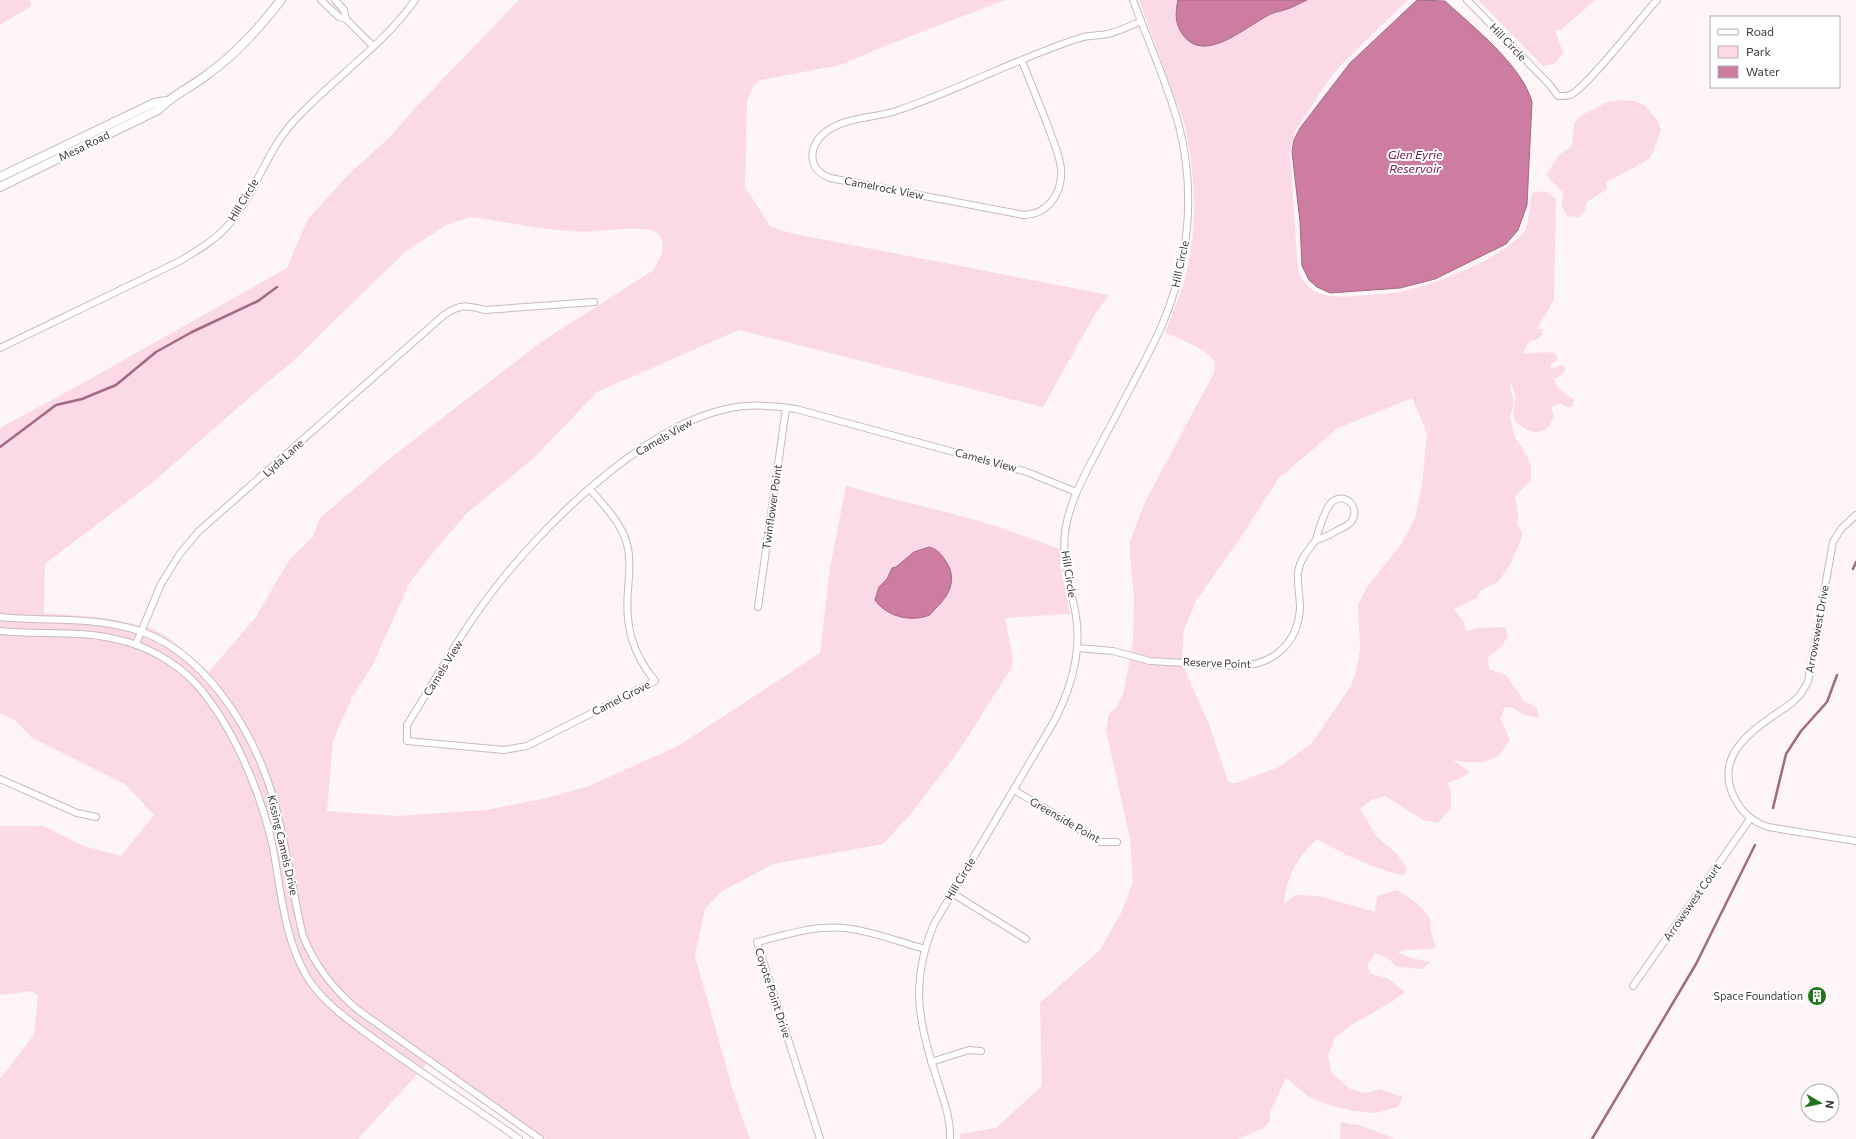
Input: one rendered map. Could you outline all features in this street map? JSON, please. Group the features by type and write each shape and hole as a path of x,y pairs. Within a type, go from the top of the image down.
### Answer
{"main road":[{"name":"Mesa Road","path":"0,186 158,110 166,101 203,79 235,53 282,0"},
{"name":"Mesa Road","path":"0,177 154,103 166,101"}],"street":[{"path":"335,0 344,10 346,19"},
{"name":"Hill Circle","path":"0,348 180,261 210,242 222,232 238,212 282,134 306,108 397,23 415,0"},
{"name":"Hill Circle","path":"950,1139 947,1112 922,1030 918,1003 919,978 925,949 934,924 1061,708 1071,681 1077,648 1076,616 1064,555 1066,526 1076,492 1162,326 1174,292 1186,242 1188,202 1183,142 1172,106 1133,0"},
{"name":"Hill Circle","path":"1468,0 1548,83 1558,96 1571,95 1591,78 1643,14 1657,0"},
{"path":"323,1 339,17 346,19 373,46"},
{"name":"Camelrock View","path":"1022,61 1054,144 1061,167 1058,191 1051,203 1041,210 1024,215 838,179 823,175 815,167 812,160 814,147 820,137 835,126 897,111 1081,37 1114,32 1141,21"},
{"name":"Lyda Lane","path":"136,644 161,584 179,555 198,532 444,315 451,310 468,305 484,310 594,302"},
{"name":"Camels View","path":"407,741 408,725 480,608 525,552 557,519 590,489 636,453 663,436 698,418 727,409 742,407 758,406 786,408 850,423 1028,472 1076,492"},
{"name":"Twinflower Point","path":"758,607 786,408"},
{"name":"Camel Grove","path":"407,741 504,750 522,748 539,741 655,681 644,667 637,653 627,623 629,562 624,536 613,516 590,489"},
{"name":"Reserve Point","path":"1077,648 1113,652 1150,661 1248,666 1264,662 1280,652 1293,637 1297,627 1299,612 1298,571 1305,554 1316,540 1317,532 1330,504 1334,500 1340,498 1350,502 1354,506 1355,512 1350,523 1324,538 1316,540"},
{"name":"Arrowswest Drive","path":"1856,515 1841,528 1833,542 1808,682 1800,695 1793,702 1739,744 1731,759 1729,777 1731,790 1740,808 1750,819 1768,827 1856,841"},
{"name":"Kissing Camels Drive","path":"0,617 95,621 142,631 166,643 181,653 206,676 228,704 254,749 277,810 303,936 310,952 330,983 358,1010 540,1139"},
{"name":"Kissing Camels Drive","path":"0,631 102,636 136,644 174,665 198,686 221,719 240,754 257,792 266,820 292,946 312,983 343,1016 435,1082 519,1139"},
{"path":"0,779 76,813 96,817"},
{"name":"Greenside Point","path":"1014,790 1101,842 1117,842"},
{"name":"Arrowswest Court","path":"1633,986 1750,819"},
{"path":"952,893 1026,939"},
{"name":"Coyote Point Drive","path":"820,1139 757,942 812,929 838,928 866,932 925,949"},
{"path":"931,1062 969,1050 981,1052"}],"green space":[{"path":"0,0 30,0 31,6 0,25"},
{"path":"519,0 1005,0 840,65 760,80 754,85 747,100 745,187 771,227 790,233 1109,295 1095,314 1043,407 739,330 597,392 534,458 467,513 436,549 409,584 373,664 352,698 333,740 327,811 397,816 486,810 547,798 589,786 678,746 820,653 830,568 846,486 974,520 1011,531 1060,549 1060,565 1070,614 1005,618 1013,660 1012,667 958,752 910,815 883,844 773,864 721,892 705,909 695,956 733,1091 750,1139 546,1139 431,1059 358,1139 0,1139 0,1079 34,1035 38,996 31,991 0,995 0,826 43,826 84,846 121,856 154,815 125,784 31,737 16,721 0,713 0,428 287,268 308,219 348,175 390,137 415,108","holes":["471,217 566,231 630,229 648,230 659,235 662,240 663,249 660,259 652,271 541,342 389,459 320,518 313,537 290,559 255,618 209,672 169,638 151,628 106,618 44,613 45,564 153,482 291,363 406,251 446,225"]},
{"path":"1139,0 1408,0 1340,66 1330,78 1295,131 1290,153 1298,270 1303,280 1310,288 1318,292 1336,296 1396,293 1419,287 1469,268 1501,251 1514,242 1526,229 1532,193 1545,192 1556,199 1554,300 1537,329 1543,329 1542,335 1536,340 1530,341 1523,352 1526,354 1544,352 1555,353 1558,359 1550,365 1551,369 1563,365 1566,369 1560,376 1554,379 1557,387 1574,400 1573,406 1566,407 1561,403 1553,406 1551,410 1554,414 1547,428 1542,431 1530,431 1518,424 1513,418 1516,396 1509,379 1514,404 1510,417 1515,437 1527,456 1531,467 1531,480 1515,496 1518,515 1517,524 1522,532 1522,537 1510,565 1498,582 1481,590 1477,598 1454,609 1464,622 1466,631 1479,628 1505,627 1508,636 1501,647 1488,657 1489,669 1506,675 1524,701 1537,708 1539,718 1524,715 1512,707 1505,707 1500,718 1510,739 1499,755 1482,762 1453,760 1470,772 1461,778 1448,783 1451,792 1451,808 1438,823 1423,820 1385,796 1371,800 1360,809 1377,837 1396,853 1407,868 1404,876 1359,860 1317,839 1298,861 1287,884 1284,904 1295,895 1319,896 1375,912 1377,896 1397,890 1417,903 1430,918 1431,932 1436,948 1397,952 1411,958 1430,962 1422,969 1397,967 1389,959 1375,953 1367,965 1371,974 1387,978 1405,992 1390,1003 1351,1025 1335,1038 1328,1055 1331,1072 1350,1089 1365,1093 1380,1089 1403,1097 1398,1107 1375,1113 1354,1111 1328,1105 1308,1096 1286,1078 1270,1112 1270,1121 1264,1128 1238,1139 960,1139 960,1134 996,1128 1042,1086 1040,1003 1100,950 1121,913 1133,882 1130,839 1106,730 1109,714 1117,707 1124,691 1133,641 1134,598 1130,541 1145,502 1214,373 1215,366 1214,361 1206,352 1165,332 1184,281 1193,237 1193,179 1184,122","holes":["1412,398 1427,433 1422,485 1415,518 1402,543 1367,587 1358,604 1360,649 1357,667 1351,686 1311,744 1279,767 1236,783 1230,783 1227,779 1209,724 1184,668 1182,657 1184,630 1197,599 1241,537 1279,478 1338,428"]},
{"path":"1478,0 1595,0 1561,30 1555,30 1563,53 1554,64 1543,66"},
{"path":"1621,100 1634,101 1644,105 1658,121 1661,131 1651,157 1606,182 1607,189 1587,202 1585,210 1579,217 1567,216 1562,207 1563,193 1546,175 1560,154 1572,146 1574,123 1583,114 1607,102"},
{"path":"1341,1122 1362,1126 1396,1139 1340,1139"}],"water":[{"path":"1178,0 1307,0 1290,8 1273,13 1228,39 1215,44 1203,46 1192,43 1180,31 1176,18"},
{"name":"Glen Eyrie Reservoir","path":"1417,0 1445,1 1495,47 1518,74 1527,88 1532,102 1527,205 1518,230 1506,244 1435,279 1400,288 1330,293 1317,287 1309,280 1302,266 1300,222 1292,152 1294,140 1300,128 1350,63"},
{"path":"929,547 937,550 949,567 951,573 951,586 945,598 930,615 920,618 906,618 892,614 885,610 875,600 879,587 887,579 892,568 896,567 914,552"}],"waterway":[{"path":"0,447 56,405 82,399 116,385 156,352 192,332 258,301 277,287"},
{"path":"1853,569 1856,562"},
{"path":"1773,808 1786,754 1801,731 1827,702 1837,675"},
{"path":"1592,1139 1696,964 1755,845"}],"place":[{"name":"Space Foundation","path":"1817,996"}]}
